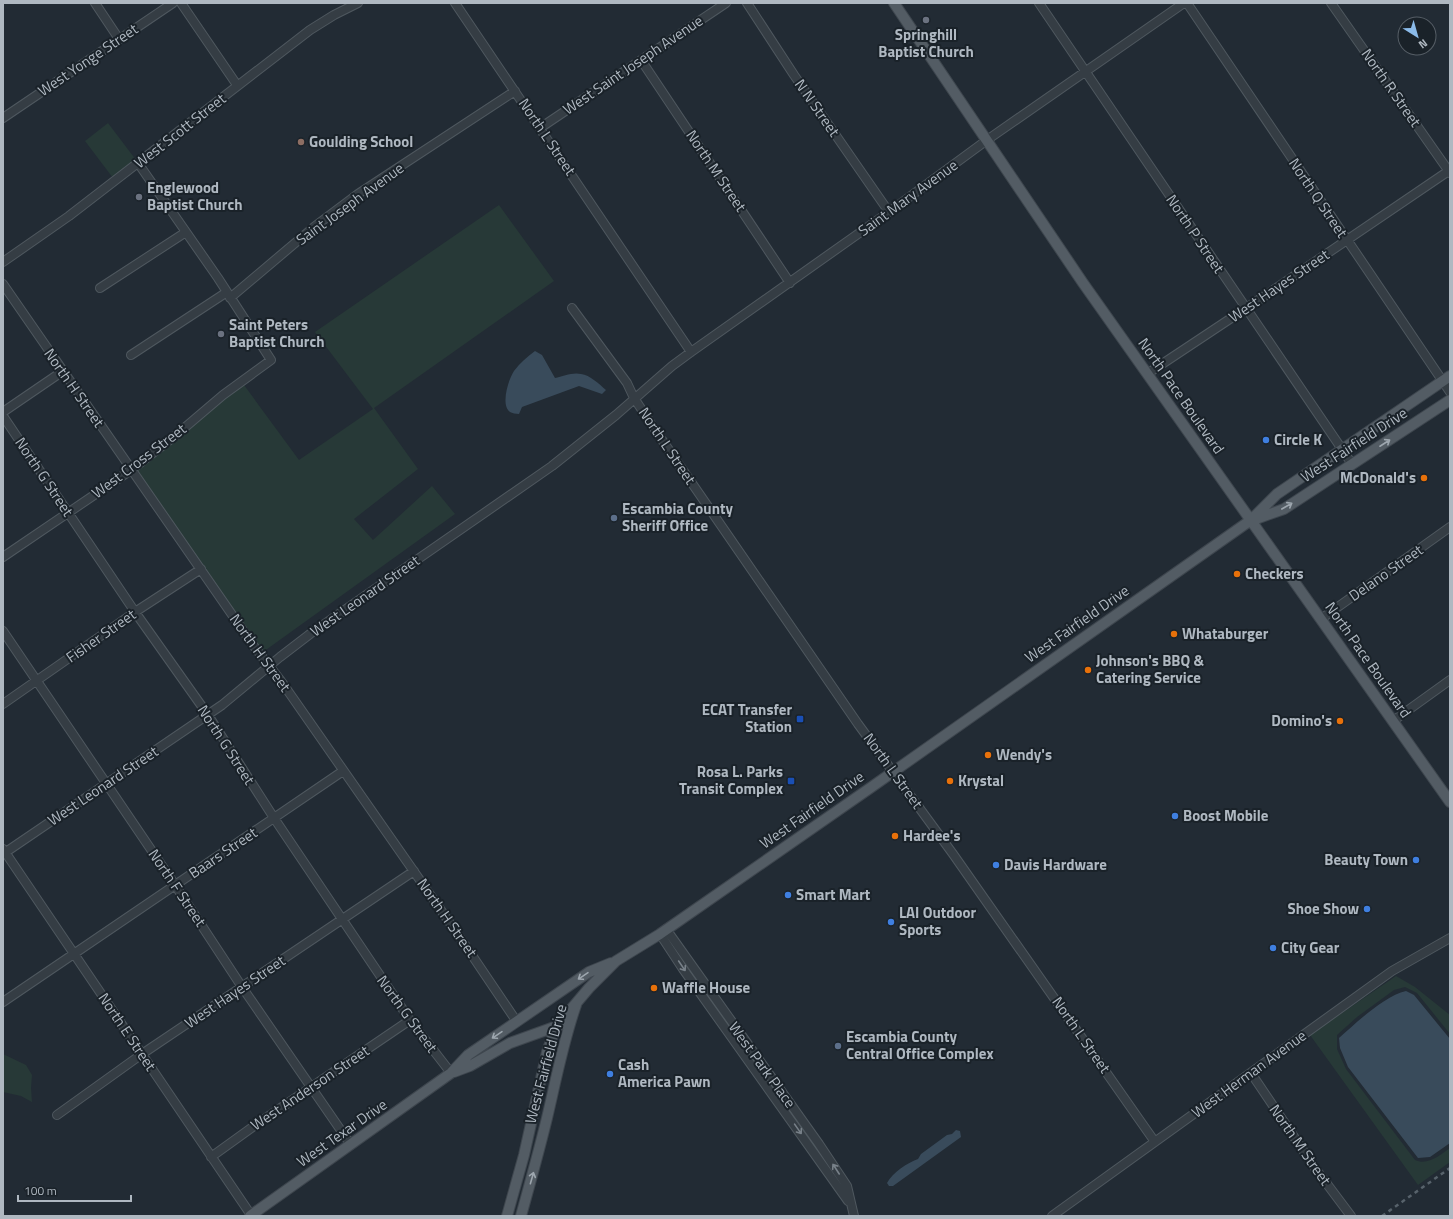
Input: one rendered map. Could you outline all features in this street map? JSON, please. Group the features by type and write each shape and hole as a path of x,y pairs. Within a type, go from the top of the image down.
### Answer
{"main road":[{"name":"North Pace Boulevard","path":"894,3 1083,283 1450,802"},
{"name":"West Fairfield Drive","path":"521,1216 547,1118 560,1058 578,1000 616,961 663,931 893,772 1251,520 1277,494 1446,378"},
{"name":"West Fairfield Drive","path":"1251,520 1284,508 1450,400"},
{"name":"West Texar Drive","path":"251,1215 451,1073 468,1055 589,972 616,961"},
{"path":"556,1027 578,1000"},
{"name":"West Texar Drive","path":"451,1073 470,1066 510,1043 556,1027 571,1019"},
{"name":"West Fairfield Drive","path":"507,1216 524,1155 547,1052 556,1027"}],"street":[{"path":"95,3 119,39"},
{"name":"West Yonge Street","path":"3,118 173,3"},
{"path":"181,3 237,85"},
{"name":"West Scott Street","path":"3,262 69,216 310,30 334,15 358,3"},
{"name":"North L Street","path":"455,3 691,352"},
{"name":"West Saint Joseph Avenue","path":"540,128 726,3"},
{"name":"N N Street","path":"747,3 794,75 889,212"},
{"name":"North P Street","path":"1038,3 1352,464"},
{"name":"Saint Mary Avenue","path":"634,398 691,352 889,212 987,140 1185,3"},
{"name":"North Q Street","path":"1185,3 1347,240 1446,378 1450,392"},
{"name":"North R Street","path":"1331,3 1450,171"},
{"name":"North M Street","path":"641,60 790,282"},
{"name":"Saint Joseph Avenue","path":"131,355 229,295 358,194 515,91"},
{"path":"138,163 229,295"},
{"name":"West Hayes Street","path":"1147,374 1450,171"},
{"path":"100,288 186,232"},
{"name":"North H Street","path":"3,284 255,648 281,681 414,871 517,1022"},
{"name":"West Cross Street","path":"3,557 131,470 176,435 223,395 271,360 229,295"},
{"path":"572,308 627,383 634,398"},
{"path":"3,412 63,372"},
{"name":"North L Street","path":"634,398 858,724 969,877 1155,1142"},
{"name":"West Leonard Street","path":"4,851 107,784 208,715 234,696 269,666 314,631 552,466 616,415 634,398"},
{"name":"North G Street","path":"3,416 135,612 208,715 274,818 410,1020 451,1073"},
{"name":"Delano Street","path":"1321,619 1450,527"},
{"name":"Fisher Street","path":"3,704 135,612 201,570"},
{"name":"North F Street","path":"3,631 175,885 242,987 351,1145"},
{"path":"1393,721 1450,680"},
{"name":"Baars Street","path":"3,1002 343,771"},
{"name":"North E Street","path":"4,851 251,1215"},
{"name":"West Hayes Street","path":"57,1115 142,1054 414,871"},
{"name":"West Park Place","path":"663,931 819,1144 847,1186 854,1216"},
{"name":"West Herman Avenue","path":"1052,1216 1251,1074 1340,1007 1392,971 1450,938"},
{"name":"West Anderson Street","path":"212,1157 254,1126 410,1020"},
{"name":"North M Street","path":"1251,1074 1315,1168 1351,1216"}],"shaded area":[{"path":"108,123 136,160 113,178 85,141"},
{"path":"499,205 554,281 374,408 418,469 354,519 373,540 432,486 455,514 263,652 137,471 225,398 244,385 299,460 373,409 315,332"},
{"path":"1396,976 1415,987 1450,1015 1450,1034 1417,993 1405,987 1394,990 1357,1017 1337,1035 1337,1049 1346,1069 1415,1160 1425,1162 1429,1161 1450,1148 1450,1162 1418,1185 1310,1035"},
{"path":"3,1054 26,1065 32,1075 32,1102 21,1096 3,1092"}],"water":[{"path":"535,351 542,355 555,378 571,374 584,375 594,380 606,390 602,394 579,386 522,407 519,414 510,412 507,409 506,404 506,392 510,379 519,365"},
{"path":"1406,991 1414,995 1450,1039 1450,1143 1430,1157 1418,1158 1348,1067 1340,1048 1339,1038 1354,1025 1389,998"},
{"path":"956,1130 960,1131 961,1137 893,1186 889,1186 887,1183 890,1179 905,1165 918,1159 921,1154"}],"railway":[{"path":"1382,1216 1450,1168"}],"place":[{"name":"Springhill Baptist Church","path":"926,20"},
{"name":"Goulding School","path":"301,142"},
{"name":"Englewood Baptist Church","path":"139,197"},
{"name":"Saint Peters Baptist Church","path":"221,334"},
{"name":"Circle K","path":"1266,440"},
{"name":"McDonald's","path":"1424,478"},
{"name":"Escambia County Sheriff Office","path":"614,518"},
{"name":"Checkers","path":"1237,574"},
{"name":"Whataburger","path":"1174,634"},
{"name":"Johnson's BBQ & Catering Service","path":"1088,670"},
{"name":"ECAT Transfer Station","path":"800,719"},
{"name":"Domino's","path":"1340,721"},
{"name":"Wendy's","path":"988,755"},
{"name":"Rosa L. Parks Transit Complex","path":"791,781"},
{"name":"Krystal","path":"950,781"},
{"name":"Boost Mobile","path":"1175,816"},
{"name":"Hardee's","path":"895,836"},
{"name":"Beauty Town","path":"1416,860"},
{"name":"Davis Hardware","path":"996,865"},
{"name":"Smart Mart","path":"788,895"},
{"name":"Shoe Show","path":"1367,909"},
{"name":"LAI Outdoor Sports","path":"891,922"},
{"name":"City Gear","path":"1273,948"},
{"name":"Waffle House","path":"654,988"},
{"name":"Escambia County Central Office Complex","path":"838,1046"},
{"name":"Cash America Pawn","path":"610,1074"}]}
